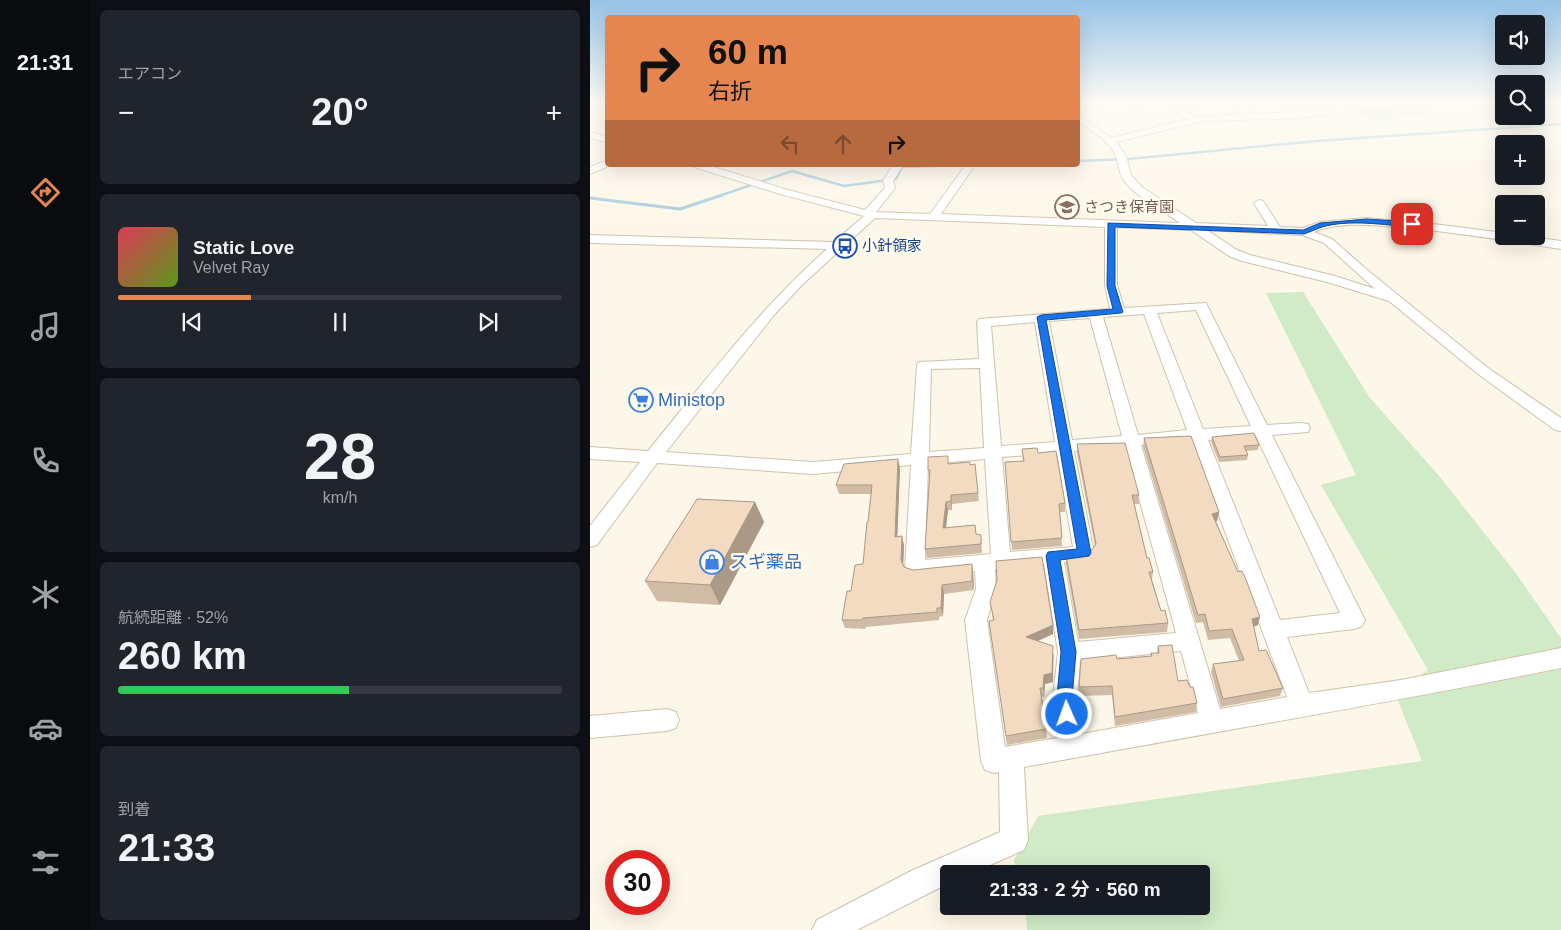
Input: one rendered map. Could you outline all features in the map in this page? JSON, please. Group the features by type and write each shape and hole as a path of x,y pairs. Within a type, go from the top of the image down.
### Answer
{"street":[{"path":"1113,145 1121,156 1126,176 1138,189 1233,253 1331,279 1397,301"},
{"path":"590,172 605,164"},
{"path":"703,167 784,192 872,215 1304,232 1328,241 1397,301 1483,370 1561,426"},
{"path":"872,215 870,211 890,188 888,180 897,167"},
{"path":"933,217 968,168"},
{"path":"1259,203 1276,230"},
{"path":"590,540 653,457 769,312 797,282 872,215"},
{"path":"1304,232 1327,224 1382,222 1442,228 1561,245"},
{"path":"1111,224 1111,286 1118,312"},
{"path":"590,239 837,246"},
{"path":"1273,630 1354,620 1201,306 984,322 993,453 992,561 986,589 976,620 994,761 1302,705 1401,690 1561,658"},
{"path":"1149,310 1302,705"},
{"path":"1095,313 1212,721"},
{"path":"987,363 924,365 915,568 1084,553 1041,317"},
{"path":"590,453 813,468 1197,435 1302,428"},
{"path":"1053,556 1069,652 1065,697 1070,747"},
{"path":"1069,652 1189,641"},
{"path":"590,727 667,720"},
{"path":"827,930 921,881 1014,840 1011,757"}],"green space":[{"path":"1303,292 1370,398 1440,477 1515,572 1561,638 1561,930 1027,930 1026,915 1210,915 1210,865 1015,865 1014,860 1038,816 1422,761 1395,693 1428,670 1321,485 1356,475 1266,293"}],"building":[{"path":"1254,433 1259,445 1244,446 1248,455 1220,457 1212,437"},
{"path":"1191,436 1219,512 1212,514 1238,572 1242,571 1245,577 1260,617 1252,619 1259,651 1266,650 1283,688 1223,699 1213,664 1244,660 1232,629 1209,631 1205,614 1198,615 1144,438"},
{"path":"1125,443 1139,495 1132,495 1147,558 1149,558 1153,572 1149,572 1161,611 1165,610 1168,623 1079,630 1066,555 1091,551 1096,544 1077,444"},
{"path":"1037,448 1038,453 1056,451 1065,503 1059,504 1062,538 1011,542 1005,462 1024,461 1022,449"},
{"path":"948,456 948,464 970,462 970,465 975,464 978,493 951,495 951,501 946,502 943,528 975,525 976,534 981,535 981,544 925,549 930,470 928,470 928,457"},
{"path":"898,459 895,537 902,536 901,560 904,567 913,570 972,564 972,581 942,585 941,608 937,608 937,612 863,618 862,620 842,620 847,591 851,591 855,565 863,564 872,485 836,485 844,464"},
{"path":"697,499 755,502 710,585 645,581"},
{"path":"1042,557 1053,625 1026,637 1053,646 1052,673 1044,675 1043,688 1040,688 1046,729 1006,736 989,621 994,620 990,602 997,580 996,561"},
{"path":"1172,645 1178,681 1187,680 1190,687 1193,687 1197,703 1115,717 1112,686 1079,687 1081,659 1116,655 1117,659 1152,656 1151,653 1159,653 1158,646"}],"waterway":[{"path":"1080,161 1128,159 1271,145"},
{"path":"719,196 792,171 844,186 896,179 902,167"},
{"path":"590,198 680,209 719,196"}],"place":[{"name":"さつき保育園","path":"1067,207"},
{"name":"小針領家","path":"845,246"},
{"name":"Ministop","path":"641,400"},
{"name":"スギ薬品","path":"712,562"}],"route":[{"path":"1067,714 1065,697 1069,652 1053,556 1084,553 1041,317 1118,312 1111,286 1111,224 1268,229 1304,232 1320,225 1341,222 1367,221 1412,224"}]}
